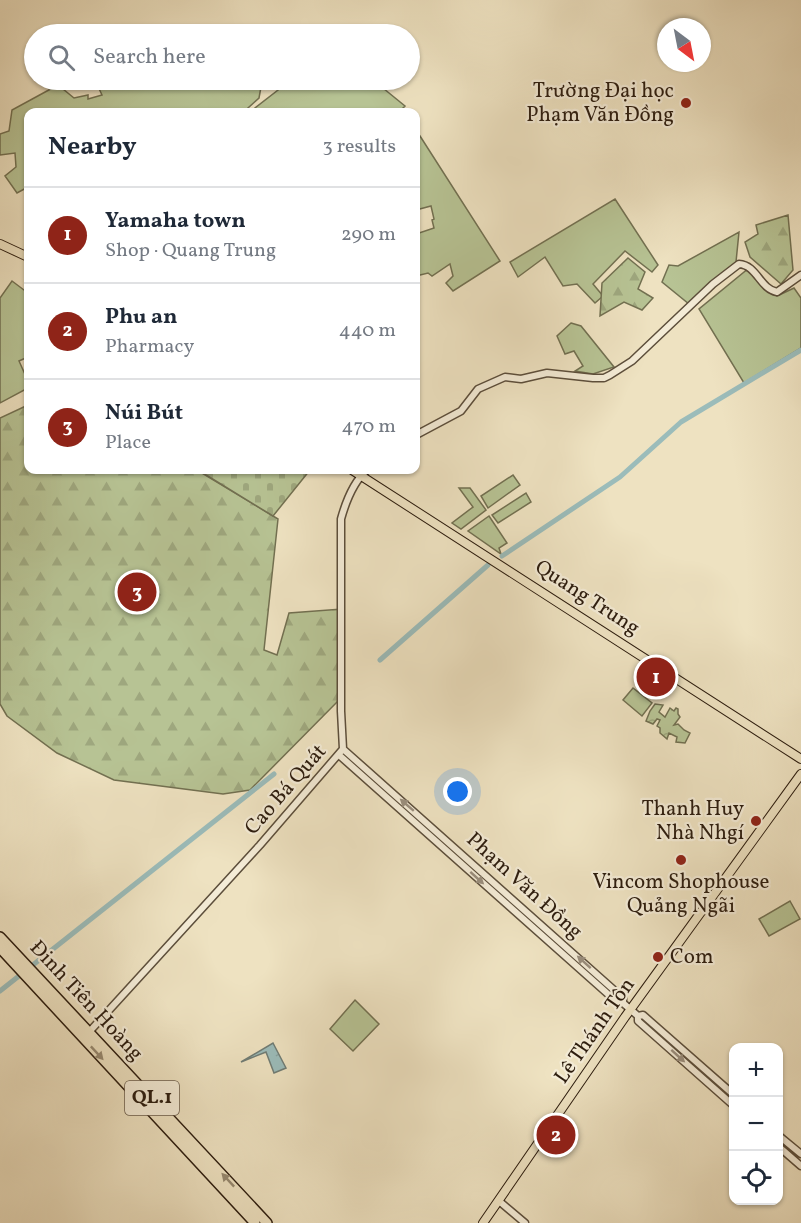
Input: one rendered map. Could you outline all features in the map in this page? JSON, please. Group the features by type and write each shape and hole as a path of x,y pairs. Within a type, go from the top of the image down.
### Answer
{"highway":[{"name":"Đinh Tiên Hoàng","path":"0,937 19,963"},
{"name":"Đinh Tiên Hoàng","path":"0,948 19,963 90,1031 255,1223"},
{"name":"Đinh Tiên Hoàng","path":"32,976 210,1168 267,1223"}],"main road":[{"path":"0,244 24,255"},
{"name":"Quang Trung","path":"367,474 801,759"},
{"name":"Lê Thánh Tôn","path":"483,1223 631,1010 801,774"}],"street":[{"path":"420,433 461,411 478,389 505,377 521,379 547,373 593,378 604,378 610,375 632,361 713,284 740,264 750,267 774,292 801,275"},
{"name":"Cao Bá Quát","path":"90,1031 341,752 340,519 351,492 363,474"},
{"name":"Phạm Văn Đồng","path":"341,752 426,821 623,998 623,1003"},
{"name":"Phạm Văn Đồng","path":"341,752 379,791 618,1003 623,1003 638,1016 639,1021 729,1102"},
{"path":"379,791 385,786"},
{"path":"420,827 426,821"},
{"path":"462,865 468,859"},
{"path":"499,898 504,891"},
{"path":"550,943 555,937"},
{"name":"Phạm Văn Đồng","path":"638,1016 643,1015 729,1091"},
{"path":"700,1076 705,1070"},
{"path":"783,1140 801,1154"},
{"path":"783,1150 801,1166"},
{"path":"499,1201 525,1223"}],"green space":[{"path":"49,90 64,90 74,98 88,95 88,99 102,95 100,90 260,90 259,98 248,108 24,108 24,189 17,193 5,176 16,167 15,153 0,155 0,134 9,131 12,110"},
{"path":"278,90 385,90 405,106 403,108 255,108"},
{"path":"420,136 500,261 453,291 446,283 453,276 450,264 432,276 428,273 420,275 420,233 434,228 431,206 420,209"},
{"path":"615,199 658,265 652,272 625,251 593,284 603,296 595,303 577,284 563,286 545,257 518,277 510,262"},
{"path":"788,215 793,270 781,284 750,257 745,242 758,234 756,225"},
{"path":"739,232 736,262 689,304 662,282 669,265 678,266"},
{"path":"628,258 645,272 638,289 653,298 642,310 624,302 600,316 602,283"},
{"path":"749,268 777,296 794,288 801,298 801,348 744,383 699,309"},
{"path":"12,281 24,290 24,359 19,361 24,372 24,390 0,403 0,298"},
{"path":"571,323 581,326 614,367 593,374 575,371 583,366 574,351 565,354 557,336"},
{"path":"24,407 24,474 204,474 278,519 264,650 277,655 289,613 342,609 341,698 250,790 223,794 114,780 57,753 7,716 0,704 0,418"},
{"path":"205,474 307,474 273,516"},
{"path":"513,475 520,485 488,508 481,496"},
{"path":"459,488 470,488 486,510 461,529 452,523 473,507"},
{"path":"526,493 531,502 498,523 492,515"},
{"path":"489,516 507,543 499,548 501,554 468,531"},
{"path":"633,688 652,703 642,716 623,700"},
{"path":"655,704 663,705 659,712 665,717 670,708 674,711 678,709 680,717 674,725 678,724 690,733 685,743 676,742 677,737 669,733 667,739 660,733 660,728 657,726 660,720 657,719 653,724 646,721"},
{"path":"790,901 800,919 769,936 759,919"},
{"path":"355,1000 379,1024 353,1051 330,1029"}],"water":[{"path":"273,1043 286,1068 274,1073 266,1052 241,1062"}],"waterway":[{"path":"502,556 620,477 681,422 801,350"},
{"path":"380,660 488,565"},
{"path":"0,991 274,774"}],"place":[{"name":"Trường Đại học Phạm Văn Đồng","path":"686,103"},
{"name":"Núi Bút","path":"137,592"},
{"name":"Yamaha town","path":"656,677"},
{"name":"Thanh Huy Nhà Nhgí","path":"756,821"},
{"name":"Vincom Shophouse Quảng Ngãi","path":"681,860"},
{"name":"Com","path":"658,957"},
{"name":"Phu an","path":"556,1135"}]}
